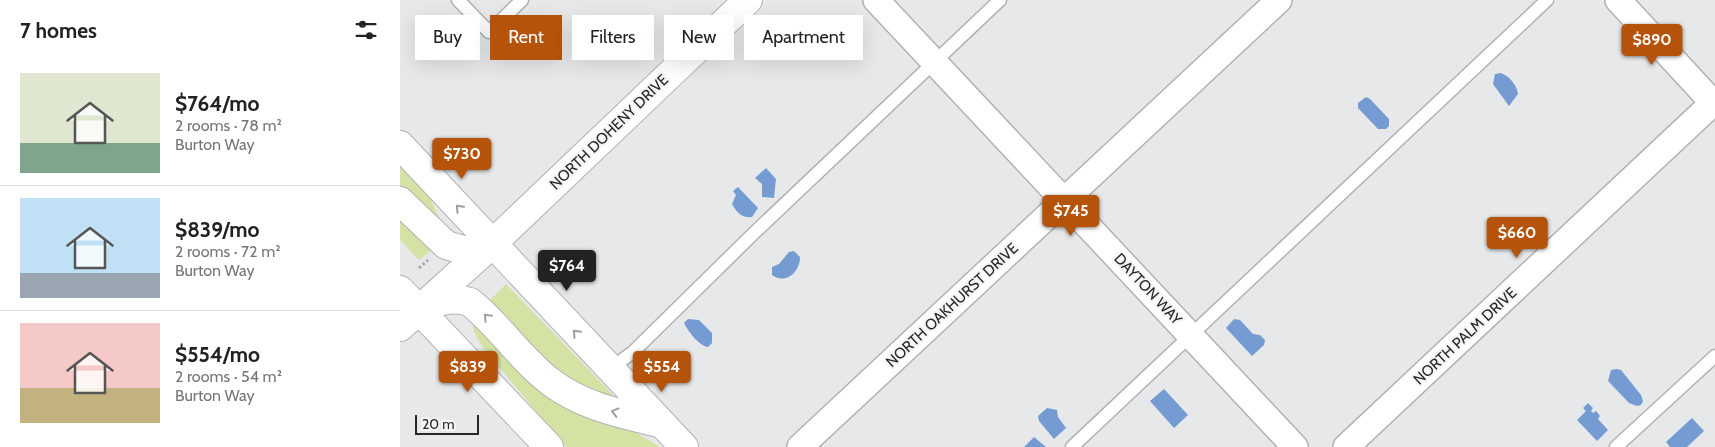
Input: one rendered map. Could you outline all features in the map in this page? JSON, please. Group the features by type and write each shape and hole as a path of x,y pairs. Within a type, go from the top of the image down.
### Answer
{"main road":[{"name":"NORTH DOHENY DRIVE","path":"409,319 492,244 748,0"},
{"path":"400,145 684,447"},
{"path":"400,201 446,246 467,251 492,244"},
{"path":"400,290 409,319 538,443"},
{"path":"409,319 445,299 458,298 470,302 539,372 564,391 600,408 662,424"}],"street":[{"name":"DAYTON WAY","path":"876,0 1296,447"},
{"name":"NORTH OAKHURST DRIVE","path":"800,447 1279,0"},
{"path":"1618,0 1714,103"},
{"name":"NORTH PALM DRIVE","path":"1346,447 1714,103"}],"lane":[{"path":"458,0 489,32 522,0"},
{"path":"610,369 633,352 1000,0"},
{"path":"1072,447 1547,0"},
{"path":"1616,447 1715,356"}],"green space":[{"path":"400,166 430,198 444,227 400,191"},
{"path":"400,209 435,247 419,260 400,240"},
{"path":"506,284 612,394 607,402 571,387 485,305"},
{"path":"471,317 615,420 660,447 566,447 483,348 474,332"}],"water":[{"path":"1501,73 1512,81 1518,94 1509,106 1493,84 1495,74"},
{"path":"1366,97 1389,119 1389,126 1386,129 1378,129 1358,108 1358,103"},
{"path":"766,168 776,179 774,198 762,197 762,184 755,178"},
{"path":"738,187 758,208 752,217 745,217 740,214 732,204 736,195 733,191"},
{"path":"794,251 800,257 798,268 795,272 782,279 772,275 772,267 779,264 789,252"},
{"path":"688,319 699,320 712,333 712,343 708,347 698,341 688,330 684,323"},
{"path":"1234,319 1240,320 1253,334 1260,335 1265,340 1264,345 1252,356 1226,328"},
{"path":"1611,370 1621,370 1641,395 1643,401 1641,405 1637,406 1629,403 1608,381"},
{"path":"1164,389 1188,415 1174,428 1150,401"},
{"path":"1588,403 1593,408 1591,411 1593,413 1596,411 1600,416 1598,419 1608,430 1597,441 1577,420 1586,411 1583,408"},
{"path":"1047,408 1057,410 1058,417 1066,428 1054,439 1039,421 1038,416"},
{"path":"1692,418 1704,431 1687,447 1670,447 1666,442"},
{"path":"1034,437 1046,447 1024,447"}]}
